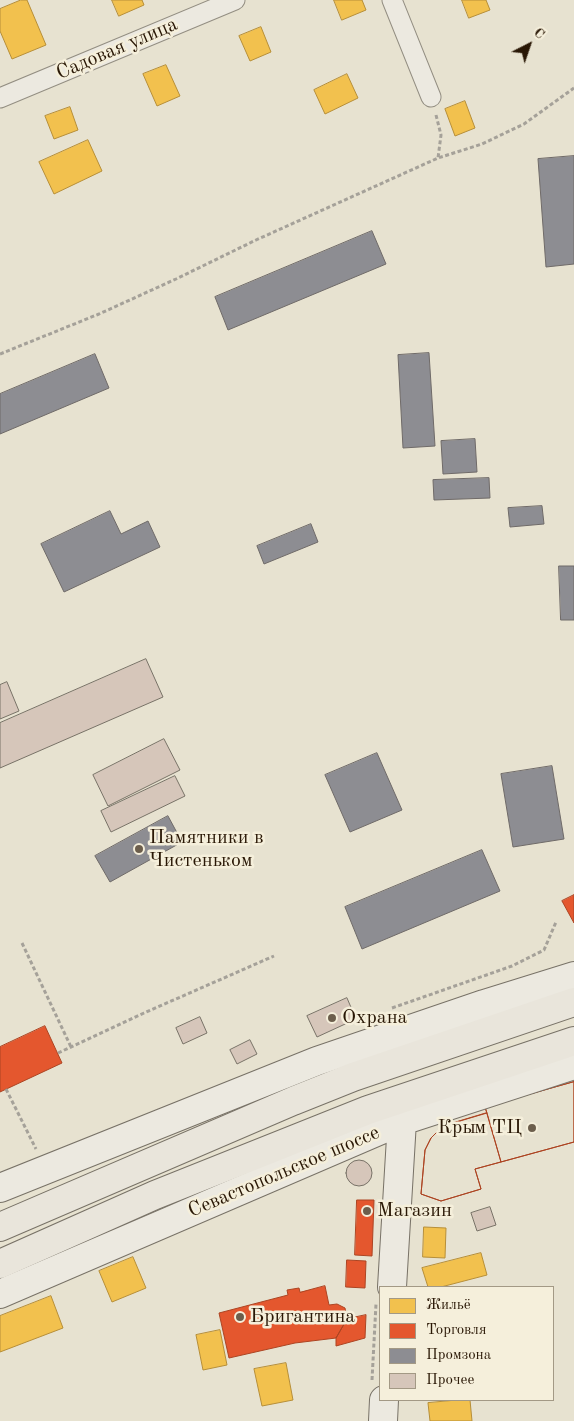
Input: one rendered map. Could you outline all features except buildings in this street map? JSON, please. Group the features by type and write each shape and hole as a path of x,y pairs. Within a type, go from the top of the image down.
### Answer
{"main road":[{"path":"0,1188 317,1061 484,1004 574,976"},
{"path":"0,1227 284,1104 353,1077 574,1002"},
{"path":"0,1264 155,1195 368,1110 574,1041"},
{"name":"Севастопольское шоссе","path":"0,1294 390,1126 574,1065"},
{"path":"392,1286 399,1155 410,1134 430,1112"},
{"path":"390,1126 399,1155"},
{"path":"383,1421 384,1401"}],"street":[{"name":"Садовая улица","path":"0,98 234,0"},
{"path":"392,0 430,97"}],"path":[{"path":"0,354 99,314 438,158 482,144 524,124 574,88"},
{"path":"430,97 441,135 438,158"},
{"path":"386,1010 512,966 544,950 556,922"},
{"path":"22,942 71,1047"},
{"path":"58,1053 274,956"},
{"path":"6,1089 37,1152"}],"place":[{"name":"Памятники в Чистеньком","path":"139,849"},
{"name":"Охрана","path":"332,1018"},
{"name":"Крым ТЦ","path":"532,1128"},
{"name":"Магазин","path":"367,1211"},
{"name":"Бригантина","path":"240,1317"}]}
